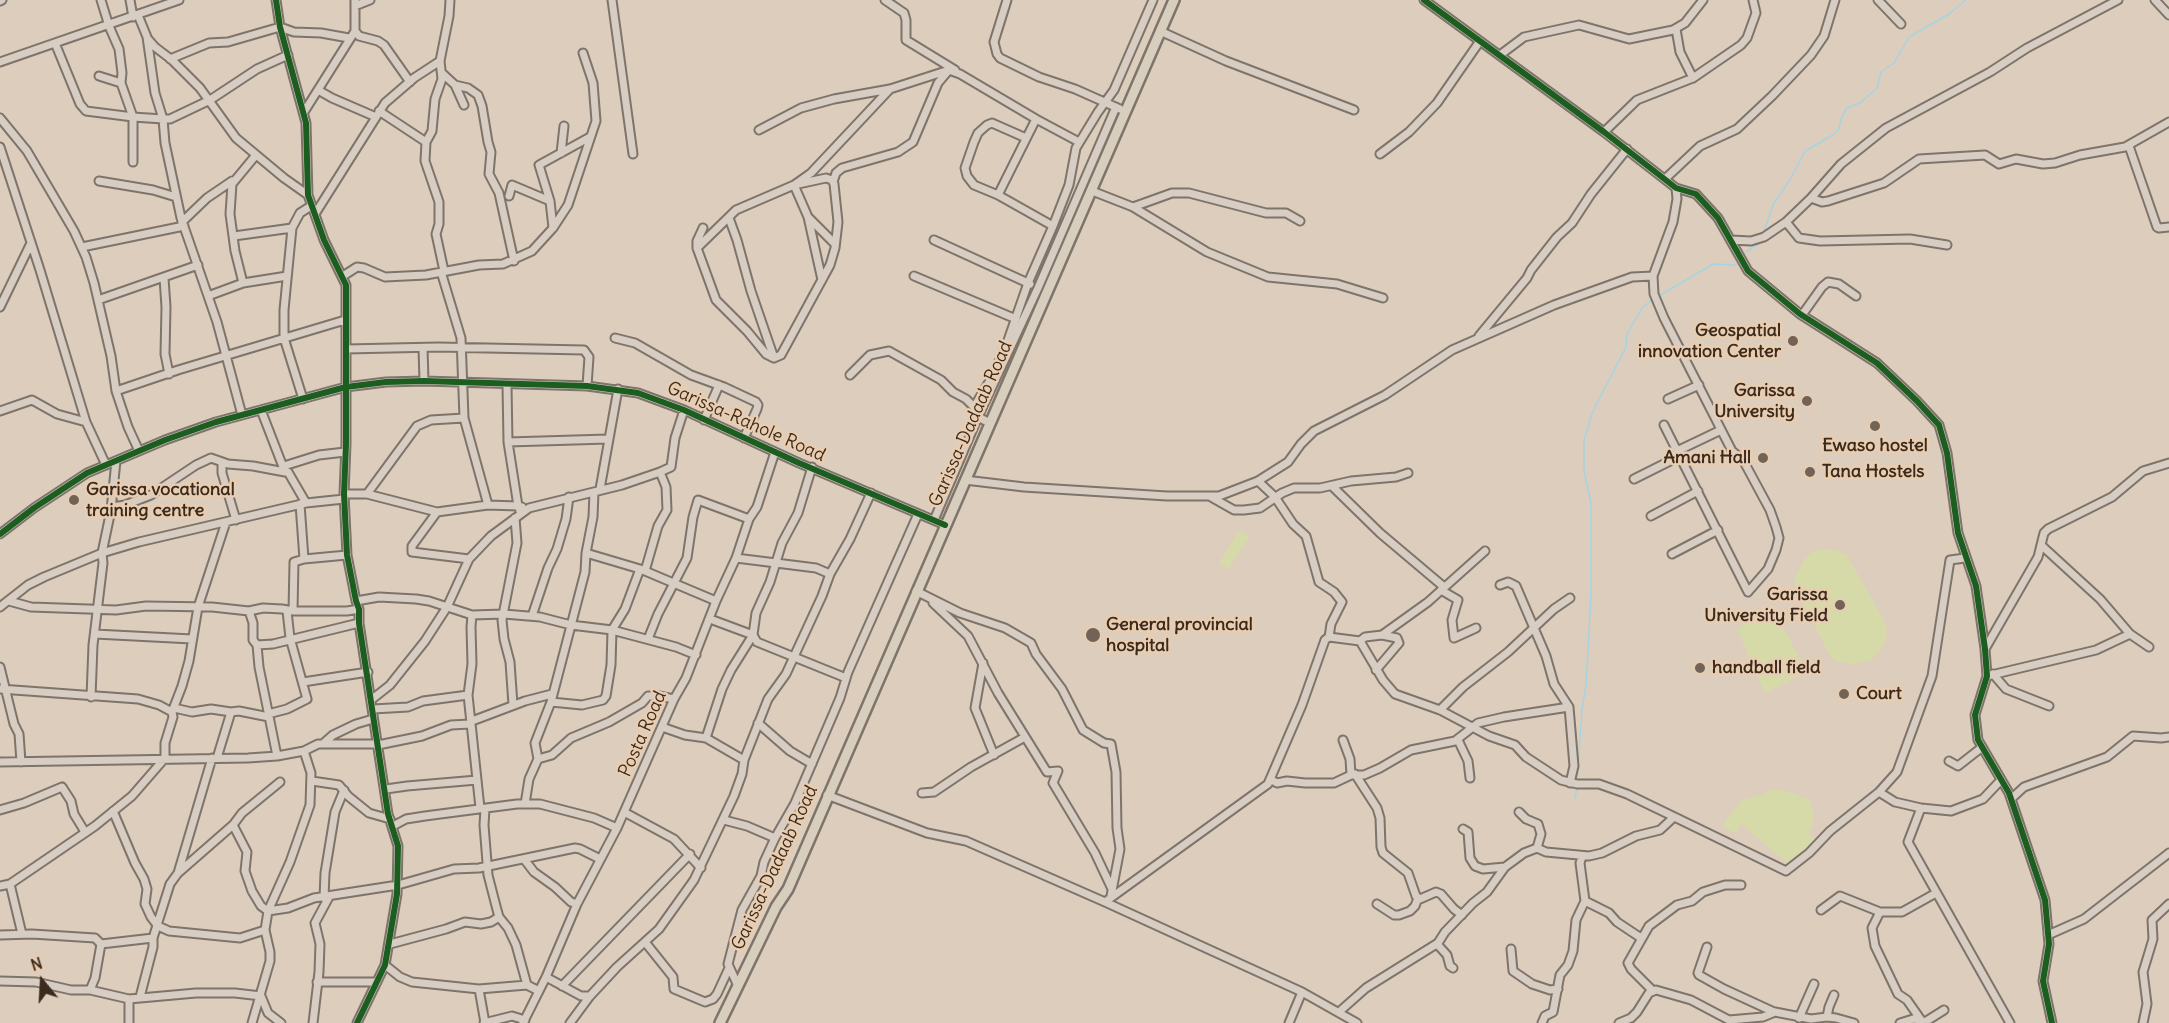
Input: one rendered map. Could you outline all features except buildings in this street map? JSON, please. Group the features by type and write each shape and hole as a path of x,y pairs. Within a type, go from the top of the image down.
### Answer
{"highway":[{"name":"Garissa-Dadaab Road","path":"720,1023 776,907 788,889 1174,0"}],"street":[{"path":"101,0 119,49 121,83 133,117 133,162"},
{"path":"130,0 147,37 155,47 188,75 210,100 236,138 308,195"},
{"path":"276,0 280,27 306,123 308,195 330,254 346,285 344,497 347,555 359,609 359,623 377,744 398,846 398,885 390,944 385,965 357,1023"},
{"path":"370,0 355,3 355,31 359,36 384,45 410,82"},
{"path":"450,0 440,61 442,79 435,99 432,131 426,142 425,161 439,202 439,224 436,234 444,271 442,275 457,320 462,348 464,418 488,505"},
{"path":"612,0 633,154"},
{"path":"885,0 904,13 906,40 1036,119 1079,142"},
{"path":"1007,0 995,34 994,48 997,54 1022,69 1126,112"},
{"path":"974,406 992,376 1053,226 1069,185 1076,148 1114,90 1153,0"},
{"path":"1424,0 1666,178 1676,188 1696,194 1718,218 1748,270 1802,315 1877,363 1917,400 1939,425 1947,453 1953,509 1965,558 1976,586 1990,675 1975,715 1975,728 1981,748 2011,799 2044,900 2049,944 2043,981 2052,1023"},
{"path":"1500,55 1524,38 1579,25 1629,39 1639,39 1676,29 1690,18 1703,0"},
{"path":"1604,132 1637,100 1693,78 1741,45 1747,38 1756,13 1753,0"},
{"path":"1666,178 1700,146 1737,129 1811,55 1824,36 1835,0"},
{"path":"1878,0 1901,24"},
{"path":"1731,240 1751,241 1764,237 1786,222 1841,164 1886,128 1990,72 2027,48 2118,0"},
{"path":"2155,0 2169,15"},
{"path":"0,62 109,26 175,1"},
{"path":"170,58 209,43 228,42 280,27 294,32 321,33 349,38"},
{"path":"1676,29 1680,52 1693,78"},
{"path":"304,112 355,31"},
{"path":"1160,32 1226,61 1354,110"},
{"path":"147,37 155,93 163,119 165,143 176,197 208,296 242,415"},
{"path":"1380,154 1409,132 1437,103 1480,41"},
{"path":"55,43 86,111 163,119 210,100 257,69 288,55"},
{"path":"343,276 357,267 385,277 426,275 503,264 532,251 553,228 568,205 596,121 593,83 583,53"},
{"path":"315,214 385,103 440,61"},
{"path":"759,130 801,108 834,99 890,89 949,70 960,74"},
{"path":"703,228 697,241 697,248 716,300 766,354 774,358 781,355 830,266 838,222 833,182 836,173 842,168 898,152 913,142 938,83 949,70"},
{"path":"442,73 455,85 464,105"},
{"path":"99,75 121,83"},
{"path":"455,85 468,88 478,95 482,106 491,152 489,174 499,193 514,261"},
{"path":"794,185 811,173 890,89"},
{"path":"318,90 332,98 378,114 426,142"},
{"path":"934,520 1116,107"},
{"path":"0,117 27,151 82,247 94,283 111,356 116,391 139,451"},
{"path":"998,195 1036,119"},
{"path":"1811,198 1822,202 1828,201 1884,183 1919,159 1985,155 1999,164 2020,159 2047,164 2129,146 2169,122"},
{"path":"1026,138 992,123 984,127 974,142 965,168 967,176 974,185 998,195 1053,226"},
{"path":"561,153 564,126"},
{"path":"553,228 550,201 539,165 590,137"},
{"path":"2129,146 2157,227 2169,227"},
{"path":"0,147 86,422 106,465"},
{"path":"1477,338 1527,278 1557,237 1572,223 1591,194 1627,150"},
{"path":"82,247 183,224 207,198 232,182 256,155"},
{"path":"697,248 736,210 746,205 794,185 826,178 833,182"},
{"path":"99,181 153,190 176,197"},
{"path":"232,182 230,214 243,283"},
{"path":"509,196 512,185 550,201"},
{"path":"794,185 808,217 822,280"},
{"path":"1664,425 1748,592 1768,569 1779,538 1770,510 1743,460 1732,450 1721,430 1654,294 1653,276 1673,222 1677,199 1676,188"},
{"path":"1092,191 1133,207 1207,252 1268,277 1337,284 1383,298"},
{"path":"1133,207 1172,193 1188,193 1266,213 1286,213 1300,221"},
{"path":"303,399 284,338 292,228 300,213 311,206"},
{"path":"808,217 835,244"},
{"path":"729,218 774,358"},
{"path":"1786,222 1799,238 1820,241 1910,239 1947,245"},
{"path":"234,236 292,228"},
{"path":"934,240 1048,292"},
{"path":"0,307 31,243"},
{"path":"98,300 198,266"},
{"path":"208,296 243,283 287,276"},
{"path":"914,276 1016,319"},
{"path":"965,480 1024,487 1167,496 1220,496 1258,481 1288,462 1314,431 1369,404 1452,350 1568,300 1632,277 1653,276"},
{"path":"164,278 165,354 169,374"},
{"path":"1802,315 1828,282 1839,284 1856,296"},
{"path":"116,391 345,320"},
{"path":"615,338 635,344 691,375 752,399 758,405 744,438"},
{"path":"423,348 424,381"},
{"path":"346,349 584,350 589,357 587,387"},
{"path":"850,375 870,355 889,351 940,380 974,406 978,417 990,423"},
{"name":"Garissa-Rahole Road","path":"0,534 66,486 106,465 165,440 242,415 346,387 386,382 424,381 587,387 638,393 684,410 945,525"},
{"path":"507,385 508,442 518,512 517,543 504,614 504,639 510,662 513,705"},
{"path":"704,420 719,385"},
{"path":"1668,399 1699,385"},
{"path":"525,804 529,779 538,759 535,743 551,698 585,572 597,490 618,389"},
{"path":"0,411 32,400 57,414 86,422"},
{"path":"261,410 284,469 288,472 303,504 304,559"},
{"path":"371,700 390,685 425,641 447,607 469,559 491,536 518,512 622,485 671,467 675,438 684,410"},
{"path":"367,494 417,426 431,420 464,418"},
{"path":"1634,479 1721,430"},
{"path":"508,442 609,439"},
{"path":"112,507 125,505 151,495 208,459 214,458 222,463 284,469 319,455 345,452"},
{"name":"Posta Road","path":"524,1021 546,977 577,904 624,812 674,699 686,678 716,601 736,558 749,519 757,507 775,452"},
{"path":"91,697 102,553 112,507 116,461"},
{"path":"222,463 222,473 236,520"},
{"path":"1985,649 2038,558 2044,533 2112,497 2143,471 2169,463"},
{"path":"706,738 731,669 753,635 756,613 766,595 782,543 798,513 812,467"},
{"path":"0,762 277,756 304,751 311,746 324,743 377,744 422,736 451,725 471,723 513,705 551,698 575,705 603,700 609,688 612,630 625,609 643,570 658,526 667,510 666,487 660,472"},
{"path":"1211,497 1234,510 1260,508 1275,497 1294,488 1332,486 1351,481 1396,477 1408,473"},
{"path":"1105,902 1112,893 1268,784 1302,705 1325,640 1329,637 1331,624 1342,602 1334,592 1319,582 1306,536 1293,524 1275,497 1258,481"},
{"path":"1332,486 1380,533 1458,600 1452,620 1454,638 1476,628"},
{"path":"1651,516 1698,491"},
{"path":"570,1023 590,996 617,967 659,929 701,868 724,820 742,774 744,760 773,689 783,679 830,574 872,493"},
{"path":"0,607 28,585 102,553 139,542 303,504 367,494 437,512 488,505 518,512"},
{"path":"532,616 557,549 566,519 569,497"},
{"path":"648,639 687,558 698,500 749,519"},
{"path":"437,512 412,546 412,552 469,559"},
{"path":"645,942 673,977 674,989 705,1002 713,999 717,994 729,968 742,910 761,876 764,862 775,838 788,818 812,764 846,678 918,514"},
{"path":"0,886 10,884 114,811 132,796 165,758 165,743 189,661 192,639 197,625 198,607 226,522"},
{"path":"1672,554 1718,530"},
{"path":"2041,545 2100,599 2130,634 2149,647"},
{"path":"1382,635 1416,612 1485,551"},
{"path":"586,553 643,570 716,601"},
{"path":"3,689 138,699 173,710 192,712 211,709 269,715 306,701 307,694 290,638 294,562 347,555"},
{"path":"736,558 816,568 830,574"},
{"path":"1360,640 1376,669 1395,694 1440,710 1472,728 1515,745 1526,757 1551,774 1570,783 1599,784 1627,794 1786,871 1809,853 1830,831 1879,792 1897,772 1932,676 1950,560 1965,558"},
{"path":"1500,585 1508,582 1516,586 1546,656 1554,684 1569,708 1574,766 1570,783"},
{"path":"916,591 960,613 1005,628 1031,642 1036,654 1062,689 1083,730 1104,743 1111,744 1116,772 1117,828 1120,849 1112,893"},
{"path":"356,601 379,597 416,600 472,615 532,616 571,625 612,630 696,655"},
{"path":"1440,710 1463,687 1570,598"},
{"path":"929,599 968,636 998,693 1047,772 1058,771 1053,783 1095,853 1112,893"},
{"path":"9,601 31,608 116,610 146,606 249,610 263,608 290,611 359,609"},
{"path":"249,610 277,756"},
{"path":"472,615 472,664 468,695 488,866 499,917 508,928 516,945 527,985"},
{"path":"710,619 753,635 757,642 846,678"},
{"path":"257,645 273,644 359,623"},
{"path":"95,634 192,639"},
{"path":"1990,675 2098,649 2130,634"},
{"path":"1329,637 1360,640 1365,637 1382,635 1397,638 1399,643 1376,669"},
{"path":"983,663 977,685 975,708 994,755"},
{"path":"0,667 3,689 19,734 21,762"},
{"path":"303,682 368,672"},
{"path":"1990,675 2006,689 2049,706"},
{"path":"373,709 408,707 423,701 468,695"},
{"path":"538,759 552,754 571,738 609,722 642,703 648,696 674,699"},
{"path":"1270,779 1277,783 1287,781 1334,783 1353,774 1364,775 1411,750 1458,740 1478,723 1569,708"},
{"path":"178,873 231,712"},
{"path":"324,743 333,735 373,719"},
{"path":"758,723 790,751 812,764"},
{"path":"662,728 706,738 744,760"},
{"path":"2011,799 2024,787 2107,757 2133,736 2169,737"},
{"path":"922,793 934,792 957,775 1025,737"},
{"path":"1343,740 1353,774 1377,808 1383,853 1408,873 1418,898 1410,912 1399,915 1394,915 1377,904"},
{"path":"1458,740 1468,761 1470,778"},
{"path":"1949,761 1958,765 1981,748"},
{"path":"252,1023 270,961 265,930 268,910 290,862 310,805 312,781 309,761 304,751"},
{"path":"386,789 477,780"},
{"path":"1879,792 1895,802 1945,812 1983,799 2001,780"},
{"path":"312,781 339,785 348,796 369,813 392,823 406,819 482,809 540,804 594,818 616,828"},
{"path":"140,997 153,947 153,938 170,884 178,873 234,825 242,813 280,782"},
{"path":"0,810 62,787 85,832"},
{"path":"313,1023 320,944 315,923 326,898 325,873 335,812 344,790"},
{"path":"827,795 927,833 966,841 1302,992 1354,1022"},
{"path":"1921,808 1908,842 2010,1023"},
{"path":"114,811 144,879 147,889 145,904 158,926 169,932 240,938 265,930"},
{"path":"624,812 674,839 701,868"},
{"path":"1519,812 1526,819 1538,824 1541,834 1537,848"},
{"path":"1339,1012 1366,988 1437,944 1445,932 1487,892 1505,867 1524,853 1537,848 1546,852 1582,857 1602,853 1636,836 1660,830 1674,817"},
{"path":"724,820 747,826 775,838"},
{"path":"234,825 247,852 245,871 252,891 261,906 268,910 288,908 314,898 326,898 398,885 454,869 488,866 575,848 600,859"},
{"path":"1462,828 1468,832 1470,858 1475,866 1505,867"},
{"path":"2048,935 2084,919 2169,853"},
{"path":"562,986 690,854"},
{"path":"1542,1023 1545,1016 1553,1012 1560,975 1568,965 1573,951 1576,920 1585,901 1580,870 1582,857"},
{"path":"524,859 534,872 571,902 577,904"},
{"path":"10,884 22,934"},
{"path":"1741,885 1725,885 1711,889 1703,892 1692,902 1677,905 1668,914 1654,921 1628,963 1652,990 1691,1000 1728,1021 1763,1017 1775,1012"},
{"path":"1418,898 1436,892 1441,894 1462,915"},
{"path":"1821,910 1840,896 1880,912 1906,911 1936,893"},
{"path":"1585,901 1609,913 1617,922 1641,939"},
{"path":"2143,1023 2146,1004 2143,972 2153,939 2152,920 2169,904"},
{"path":"1880,912 1872,932 1875,946 1898,994 1907,1000 1924,1022"},
{"path":"390,944 465,922 481,924 499,917"},
{"path":"0,935 95,938 100,944 95,978 90,990"},
{"path":"100,944 153,938"},
{"path":"1437,944 1448,955 1450,966 1453,968"},
{"path":"1707,947 1698,973 1724,989 1775,1012 1798,1018 1827,1017 1854,1023"},
{"path":"1511,949 1513,971 1532,984 1550,990 1558,989"},
{"path":"385,965 400,977 412,982 479,989 527,985 539,991"},
{"path":"729,968 738,986"},
{"path":"546,977 581,996 590,996"},
{"path":"0,981 36,982 71,990 90,990 129,999 196,993 261,996"},
{"path":"317,982 377,982"},
{"path":"1798,1018 1814,984"},
{"path":"479,989 484,1023 512,1016 524,1021"},
{"path":"1619,1023 1631,1018 1637,1012 1652,990"},
{"path":"1289,1023 1302,992"},
{"path":"1827,1017 1834,994"},
{"path":"261,996 268,1013 281,1023"},
{"path":"129,999 129,1023"},
{"path":"1900,1023 1924,1022 1944,1010"}],"green space":[{"path":"1239,531 1250,536 1228,570 1219,563"},
{"name":"Garissa University Field","path":"1822,549 1835,550 1847,555 1882,617 1887,630 1886,638 1880,651 1871,660 1853,664 1836,661 1829,654 1795,586 1794,579 1805,559 1812,552"},
{"path":"1774,610 1807,672 1765,693 1737,629"},
{"path":"1780,789 1809,799 1813,811 1814,822 1809,833 1819,846 1795,867 1776,854 1741,823 1736,833 1724,828 1725,822 1742,800 1764,794 1769,790"}],"waterway":[{"path":"1763,234 1773,205 1805,151 1838,131 1847,108 1860,103 1877,88 1881,72 1894,63 1909,37 1949,14 1966,0"},
{"path":"1746,252 1759,244"},
{"path":"1659,296 1713,264 1736,265"},
{"path":"1577,782 1591,596 1591,503 1584,471 1584,440 1593,411 1626,347 1627,334 1642,308 1652,300"},
{"path":"1575,798 1577,787"}],"cycle path":[{"path":"276,0 280,27 306,123 308,195 324,240 346,285 344,494 347,555 359,609 359,623 388,814 398,846 397,894 385,965 357,1023"},
{"path":"1424,0 1604,132 1676,188 1696,194 1718,218 1748,271 1800,314 1877,363 1939,425 1947,453 1958,533 1976,586 1985,649 1987,676 1975,715 1978,740 2009,793 2045,900 2049,944 2043,981 2052,1023"},
{"path":"0,534 87,473 165,440 216,422 346,387 386,382 424,381 587,386 638,393 684,410 799,463 945,525"}],"place":[{"name":"Geospatial innovation Center","path":"1793,341"},
{"name":"Garissa University","path":"1807,401"},
{"name":"Ewaso hostel","path":"1875,426"},
{"name":"Amani Hall","path":"1763,458"},
{"name":"Tana Hostels","path":"1810,472"},
{"name":"Garissa vocational training centre","path":"74,500"},
{"name":"Garissa University Field","path":"1840,605"},
{"name":"General provincial hospital","path":"1093,635"},
{"name":"handball field","path":"1700,668"},
{"name":"Court","path":"1844,694"}]}
